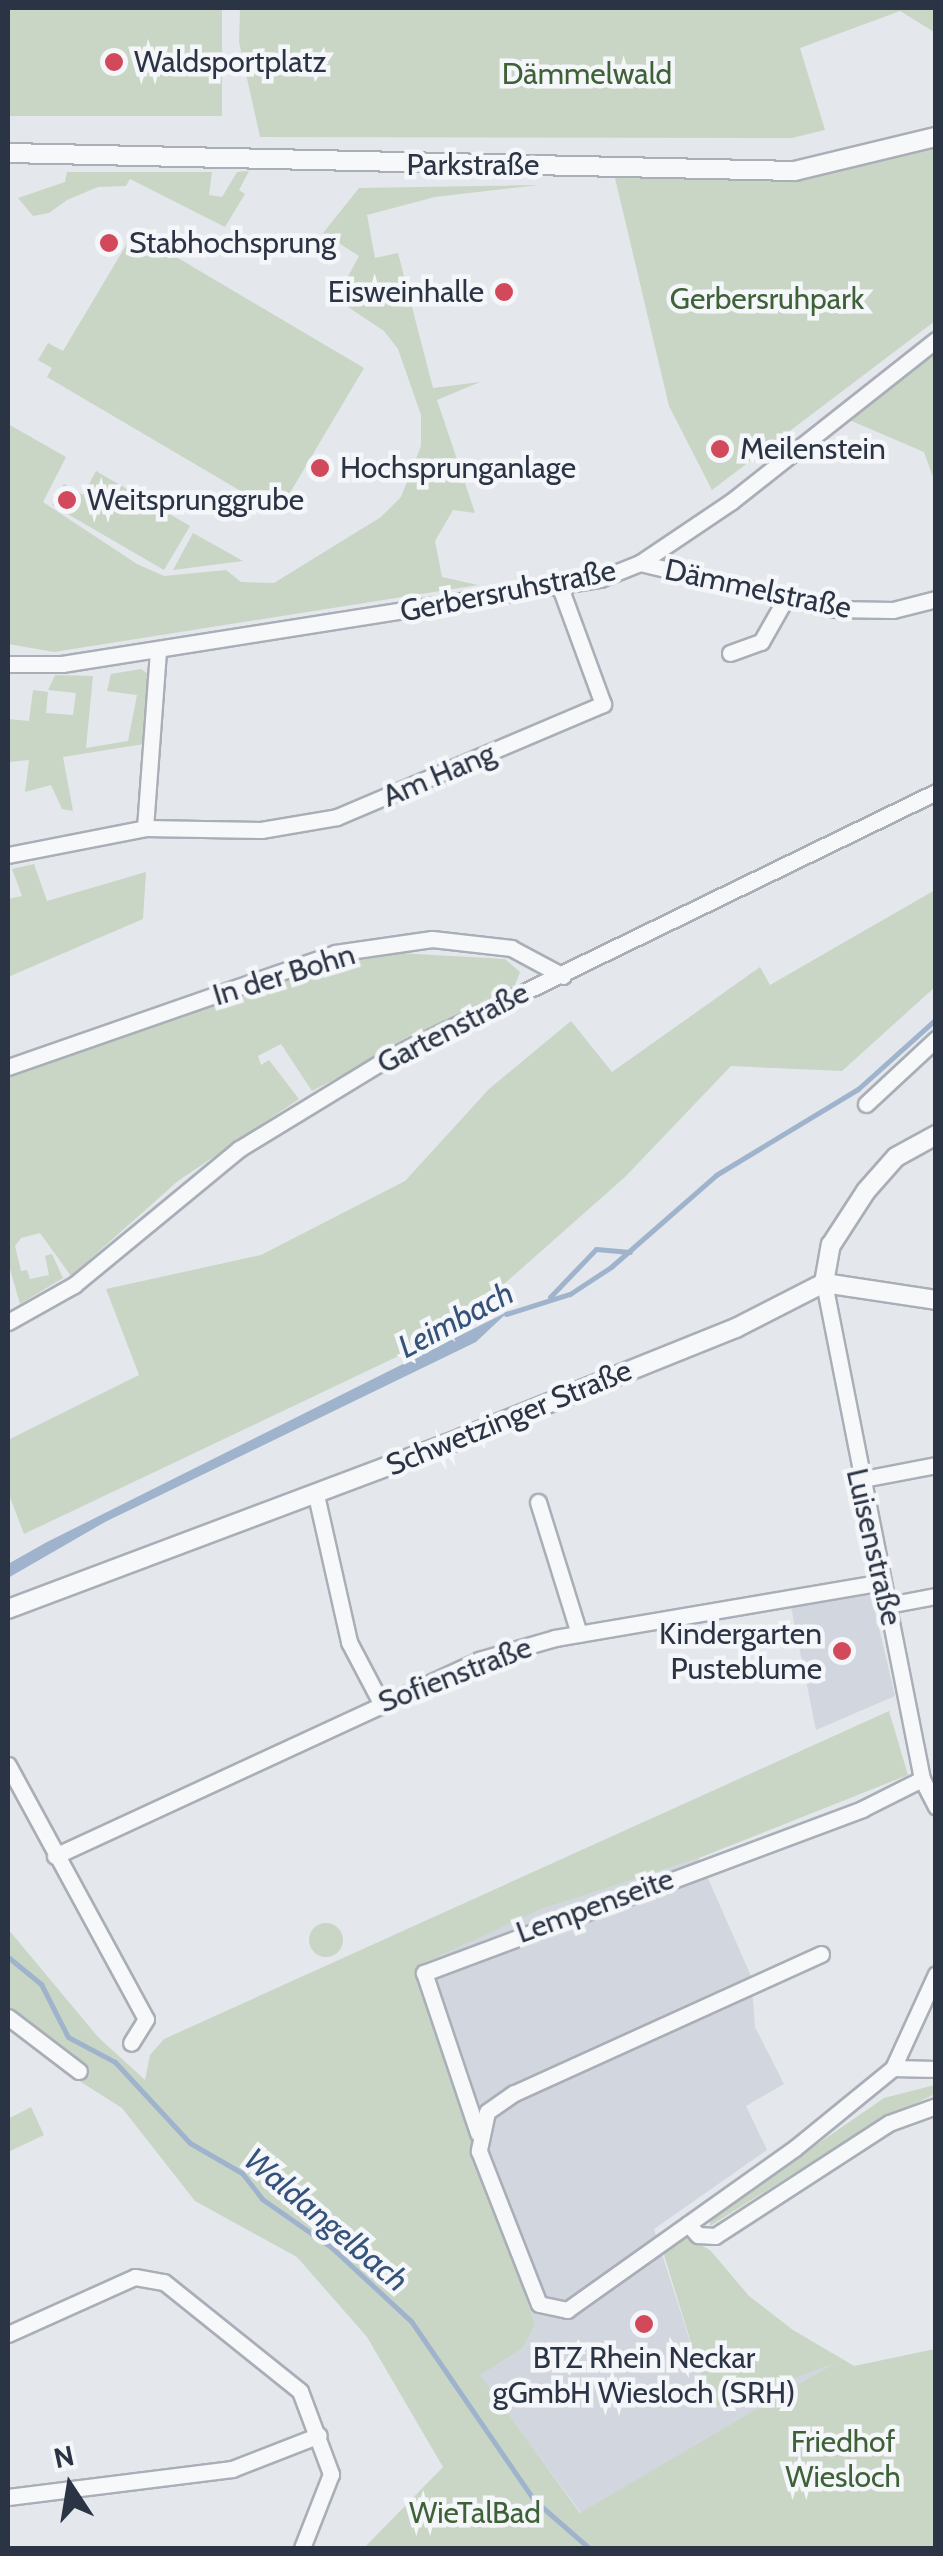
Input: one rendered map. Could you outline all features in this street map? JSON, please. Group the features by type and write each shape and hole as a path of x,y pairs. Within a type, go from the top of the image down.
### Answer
{"street":[{"name":"Parkstraße","path":"8,153 794,171 936,137"},
{"name":"Gerbersruhstraße","path":"8,664 62,664 560,587 640,562 732,501 936,340"},
{"name":"Dämmelstraße","path":"640,562 863,613 936,599"},
{"name":"Am Hang","path":"8,855 145,828 261,830 337,818 603,704 560,587"},
{"path":"730,653 761,642 786,598"},
{"path":"145,828 158,649"},
{"name":"Gartenstraße","path":"8,1322 74,1285 239,1149 388,1058 498,1000 563,976 936,792"},
{"name":"In der Bohn","path":"8,1066 335,954 432,939 511,948 563,976"},
{"path":"866,1104 936,1039"},
{"path":"936,1135 915,1144 866,1192 835,1236 824,1283 936,1300"},
{"name":"Luisenstraße","path":"824,1283 858,1480 888,1605 922,1779 936,1806"},
{"name":"Schwetzinger Straße","path":"8,1609 316,1496 736,1328 824,1283"},
{"path":"858,1480 936,1465"},
{"path":"316,1496 348,1642 381,1703"},
{"path":"538,1502 580,1634"},
{"name":"Sofienstraße","path":"55,1856 479,1660 580,1634 882,1582"},
{"path":"888,1605 936,1596"},
{"path":"8,1765 146,2018 131,2043"},
{"name":"Lempenseite","path":"893,2068 688,2224 567,2310 547,2308 534,2298 424,1973 862,1809 922,1779"},
{"path":"478,2133 487,2112 514,2093 821,1954"},
{"path":"936,1974 893,2068 936,2069"},
{"path":"8,2017 78,2071"},
{"path":"688,2224 698,2235 715,2236 889,2122 936,2106"},
{"path":"8,2334 135,2277 155,2278 286,2375 319,2435 329,2492 302,2548"},
{"path":"8,2498 232,2469 319,2435"}],"shaded area":[{"name":"Kindergarten Pusteblume","path":"871,1594 895,1696 816,1730 791,1607"},
{"path":"699,1858 751,1976 755,2027 784,2084 746,2106 767,2150 654,2229 711,2407 844,2358 581,2513 479,2375 523,2348 535,2325 419,1964 542,1909"}],"green space":[{"name":"Waldsportplatz","path":"8,8 222,8 222,116 8,116"},
{"name":"Dämmelwald","path":"240,8 935,8 936,33 900,11 800,48 825,130 792,138 260,137 239,42"},
{"name":"Gerbersruhpark","path":"935,145 935,321 712,490 669,406 615,178 797,179"},
{"path":"249,171 239,190 245,194 225,227 130,179 126,186 98,187 67,200 49,213 33,216 18,198 65,182 67,172 212,172 209,195 222,197 237,172"},
{"path":"539,185 435,197 367,215 375,258 398,253 433,388 480,382 437,400 475,513 453,510 435,541 442,577 478,585 54,652 8,644 8,424 66,457 43,502 137,564 164,576 226,570 241,582 274,583 381,517 401,497 421,446 421,415 398,349 384,331 336,299 359,256 323,233 359,188"},
{"path":"134,232 364,368 278,513 47,377 52,368 38,360 48,343 63,351"},
{"path":"935,354 935,483 924,452 847,419"},
{"path":"96,471 190,526 164,570 52,505 64,484 83,495"},
{"path":"193,533 243,561 173,570"},
{"path":"141,669 148,674 144,744 63,757 77,832 73,811 62,809 51,785 25,792 29,760 8,762 8,719 29,721 33,690 48,692 46,713 73,715 76,693 48,690 55,675 93,676 86,748 128,741 137,695 107,691 111,674"},
{"path":"34,864 47,901 146,872 143,919 8,977 8,899 22,896 12,869"},
{"path":"935,890 935,987 842,1071 731,1066 625,1177 451,1331 24,1534 8,1492 8,1440 139,1375 106,1289 261,1255 405,1181 489,1089 571,1021 612,1072 760,967 770,985"},
{"path":"399,953 505,959 520,972 515,985 312,1091 281,1044 258,1056 261,1065 269,1060 299,1099 178,1181 71,1276 40,1233 21,1238 15,1246 21,1271 27,1270 30,1279 49,1275 45,1256 52,1254 63,1278 20,1304 8,1262 8,1077 324,966"},
{"path":"889,1711 908,1775 699,1858 542,1909 419,1965 535,2325 523,2348 480,2375 580,2513 835,2363 711,2408 661,2245 678,2233 710,2250 749,2296 793,2330 854,2366 935,2349 935,2548 364,2548 443,2467 367,2337 297,2257 195,2201 122,2108 81,2082 8,2017 8,1929 98,2037 145,2080 150,2055 164,2039"},
{"path":"326,1923 338,1928 343,1940 338,1952 326,1957 314,1952 309,1940 314,1928"},
{"path":"935,2085 935,2094 871,2125 710,2226 710,2218 884,2098"},
{"path":"31,2107 44,2135 8,2152 8,2119"}],"water":[{"path":"509,1311 476,1342 105,1522 8,1578 8,1564 47,1542"}],"waterway":[{"name":"Leimbach","path":"506,1314 570,1294 611,1267 716,1175 858,1089 936,1019"},
{"path":"550,1297 596,1249 630,1252"},
{"name":"Waldangelbach","path":"8,1957 41,1984 68,2037 115,2062 190,2143 242,2173 262,2199 331,2247 411,2321 534,2500 589,2548"}],"place":[{"name":"Waldsportplatz","path":"114,62"},
{"name":"Stabhochsprung","path":"109,243"},
{"name":"Eisweinhalle","path":"504,292"},
{"name":"Meilenstein","path":"720,449"},
{"name":"Hochsprunganlage","path":"320,468"},
{"name":"Weitsprunggrube","path":"67,500"},
{"name":"Kindergarten Pusteblume","path":"842,1651"},
{"name":"BTZ Rhein Neckar gGmbH Wiesloch (SRH)","path":"644,2324"}],"park label":[{"name":"Friedhof Wiesloch","path":"843,2459"},
{"name":"WieTalBad","path":"475,2513"}]}
